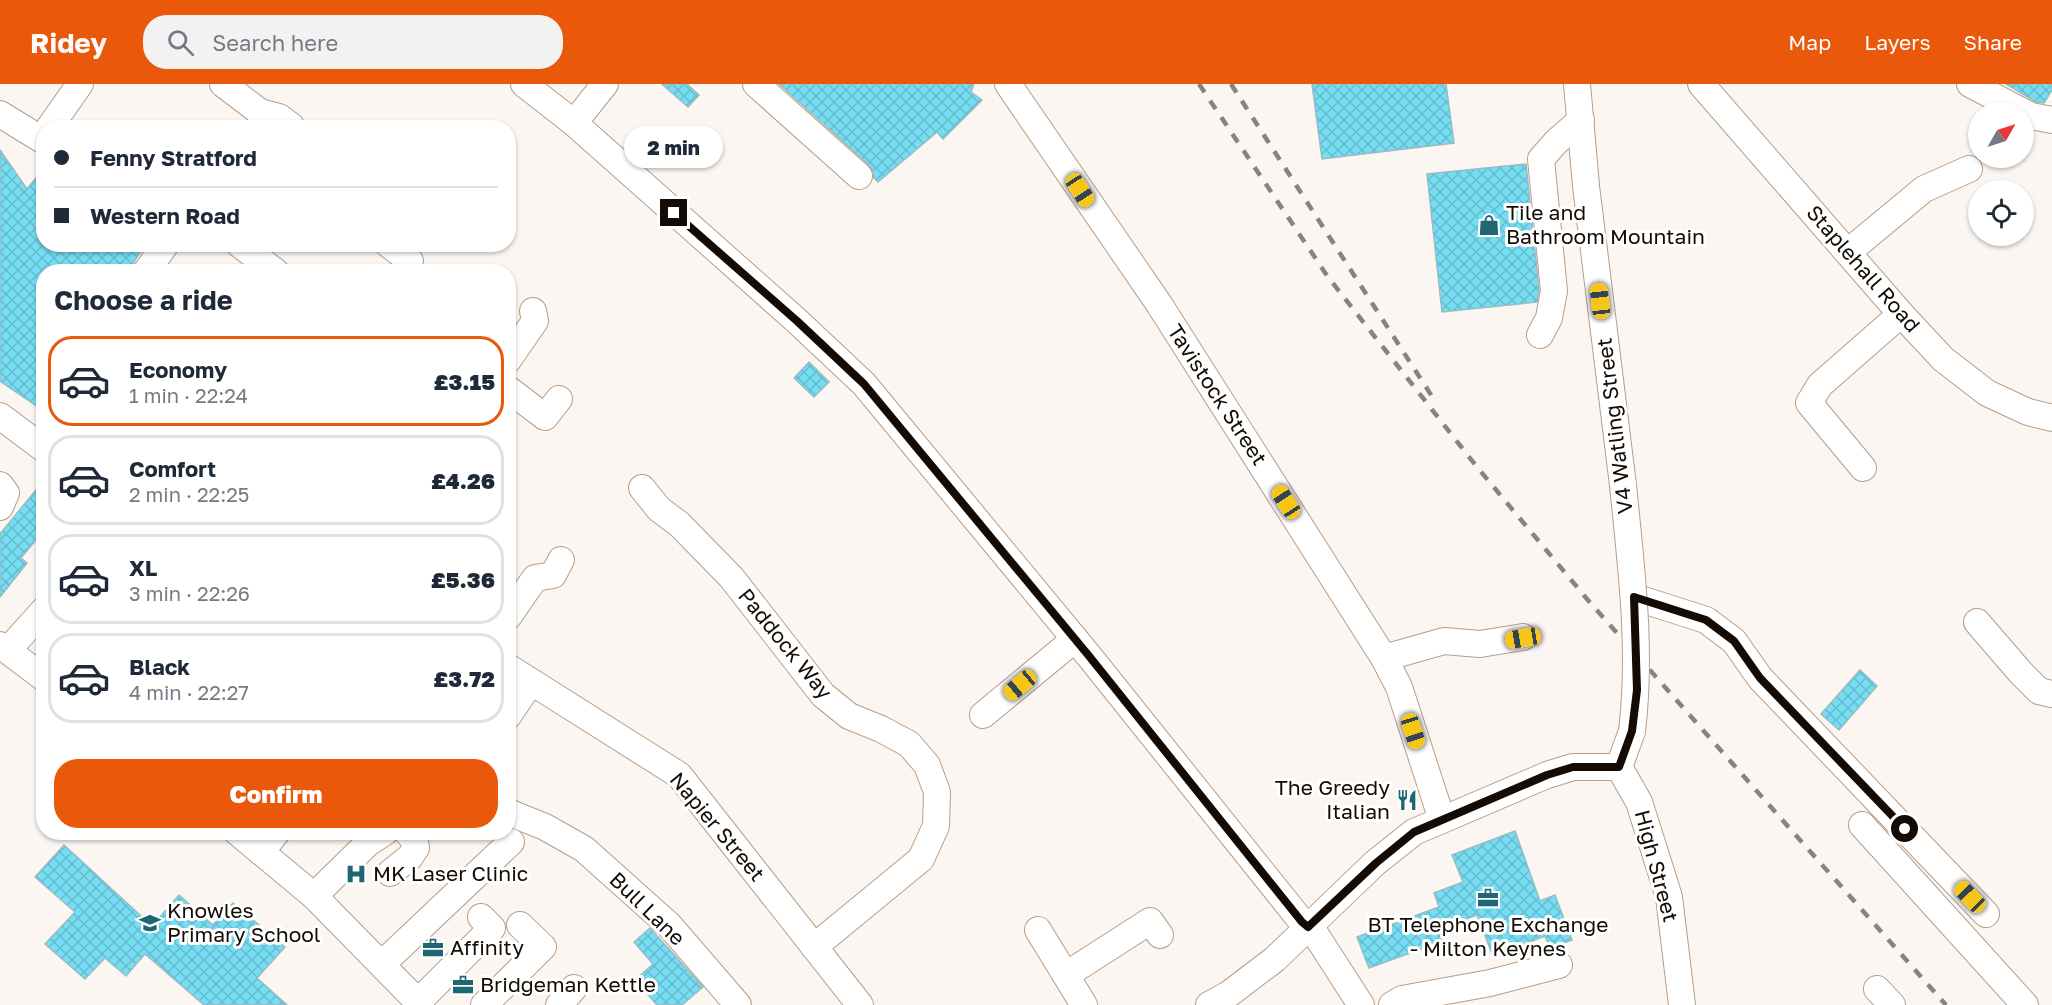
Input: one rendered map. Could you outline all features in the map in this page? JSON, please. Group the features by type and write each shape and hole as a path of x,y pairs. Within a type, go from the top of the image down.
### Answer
{"street":[{"path":"55,120 80,84"},
{"path":"223,84 256,106 283,120"},
{"path":"524,84 574,123 797,321 864,384 1075,639 1302,922 1314,933 1361,1005"},
{"path":"574,123 605,84"},
{"path":"756,84 859,176"},
{"name":"Tavistock Street","path":"1008,84 1159,304 1384,658 1399,687 1442,819"},
{"path":"1540,335 1550,318 1554,291 1541,159 1556,142 1579,104 1598,84"},
{"name":"Staplehall Road","path":"1701,84 1901,314 1943,359 1987,393 2028,412 2052,418"},
{"path":"1970,84 2031,116 2052,120"},
{"name":"V4 Watling Street","path":"1579,104 1586,186 1623,485 1634,597 1637,690 1632,731 1619,767"},
{"path":"0,114 36,132"},
{"path":"1848,252 1924,189 1969,169"},
{"path":"250,252 265,264"},
{"path":"398,252 410,261 408,264"},
{"path":"516,348 535,321 532,311"},
{"path":"1863,468 1809,403 1820,385 1901,314"},
{"path":"516,399 544,417 559,399"},
{"path":"0,416 36,443"},
{"path":"0,485 6,493 0,507"},
{"name":"Paddock Way","path":"642,488 659,508 679,524 731,577 823,695 849,716 909,744 927,765 937,792 936,826 921,859 814,947"},
{"path":"516,605 535,578 552,575 561,560"},
{"path":"1634,597 1706,620 1734,641 1760,678 1986,914"},
{"path":"36,618 4,648 36,672"},
{"path":"1977,622 2039,691 2052,694"},
{"path":"1384,658 1444,641 1480,644 1523,638"},
{"path":"983,715 1075,639"},
{"name":"Napier Street","path":"516,673 679,775 860,1005"},
{"path":"516,704 531,682"},
{"path":"1209,1005 1229,994 1275,959 1376,863 1414,832 1547,775 1573,767 1619,767"},
{"name":"High Street","path":"1619,767 1639,802 1669,897 1682,1005"},
{"name":"Bull Lane","path":"516,815 545,827 584,849 669,925 738,1005"},
{"path":"1862,825 2025,1005"},
{"path":"247,840 314,896 420,1004 492,928 481,917"},
{"path":"261,852 271,840"},
{"path":"314,896 373,840"},
{"path":"390,873 410,857 416,848 414,840"},
{"path":"382,964 511,843"},
{"path":"1066,975 1150,921 1160,935"},
{"path":"483,1005 543,947 520,925"},
{"path":"1038,930 1084,1005"},
{"path":"1392,1005 1402,999 1490,983 1560,965"}],"building":[{"path":"662,84 687,84 699,95 688,107"},
{"path":"779,84 974,84 971,92 982,100 943,139 937,132 878,182 869,165"},
{"path":"1312,84 1446,84 1454,143 1322,159"},
{"path":"2006,84 2052,84 2052,90 2044,103 2036,102"},
{"path":"0,150 27,189 36,178 36,252 140,252 133,264 36,264 36,406 0,381"},
{"path":"1526,164 1539,290 1537,302 1442,312 1427,174"},
{"path":"809,362 829,382 814,397 794,378"},
{"path":"36,490 36,540 21,558 27,563 0,597 0,534"},
{"path":"1860,670 1877,686 1839,730 1821,714"},
{"name":"BT Telephone Exchange - Milton Keynes","path":"1515,831 1540,901 1555,895 1572,940 1550,948 1545,936 1493,956 1477,915 1439,929 1443,941 1369,968 1357,937 1439,907 1434,893 1463,882 1452,855"},
{"path":"64,845 152,926 179,895 213,925 233,903 285,947 257,978 287,1005 204,1005 145,954 126,976 105,958 85,979 45,944 75,912 35,877"},
{"path":"650,928 703,987 682,1005 657,1005 635,980 653,964 634,942"}],"railway":[{"path":"1199,84 1328,277 1477,467 1587,599 1946,1005"},
{"path":"1231,84 1435,401"}],"place":[{"name":"Tile and Bathroom Mountain","path":"1489,225"},
{"name":"The Greedy Italian","path":"1407,800"},
{"name":"MK Laser Clinic","path":"356,874"},
{"name":"BT Telephone Exchange - Milton Keynes","path":"1488,898"},
{"name":"Knowles Primary School","path":"150,923"},
{"name":"Affinity","path":"433,948"},
{"name":"Bridgeman Kettle","path":"463,985"}],"route":[{"path":"674,213 797,321 864,384 1089,656 1308,927 1376,863 1414,832 1547,775 1573,767 1619,767 1632,731 1637,690 1634,597 1706,620 1734,641 1760,678 1905,829"}]}
